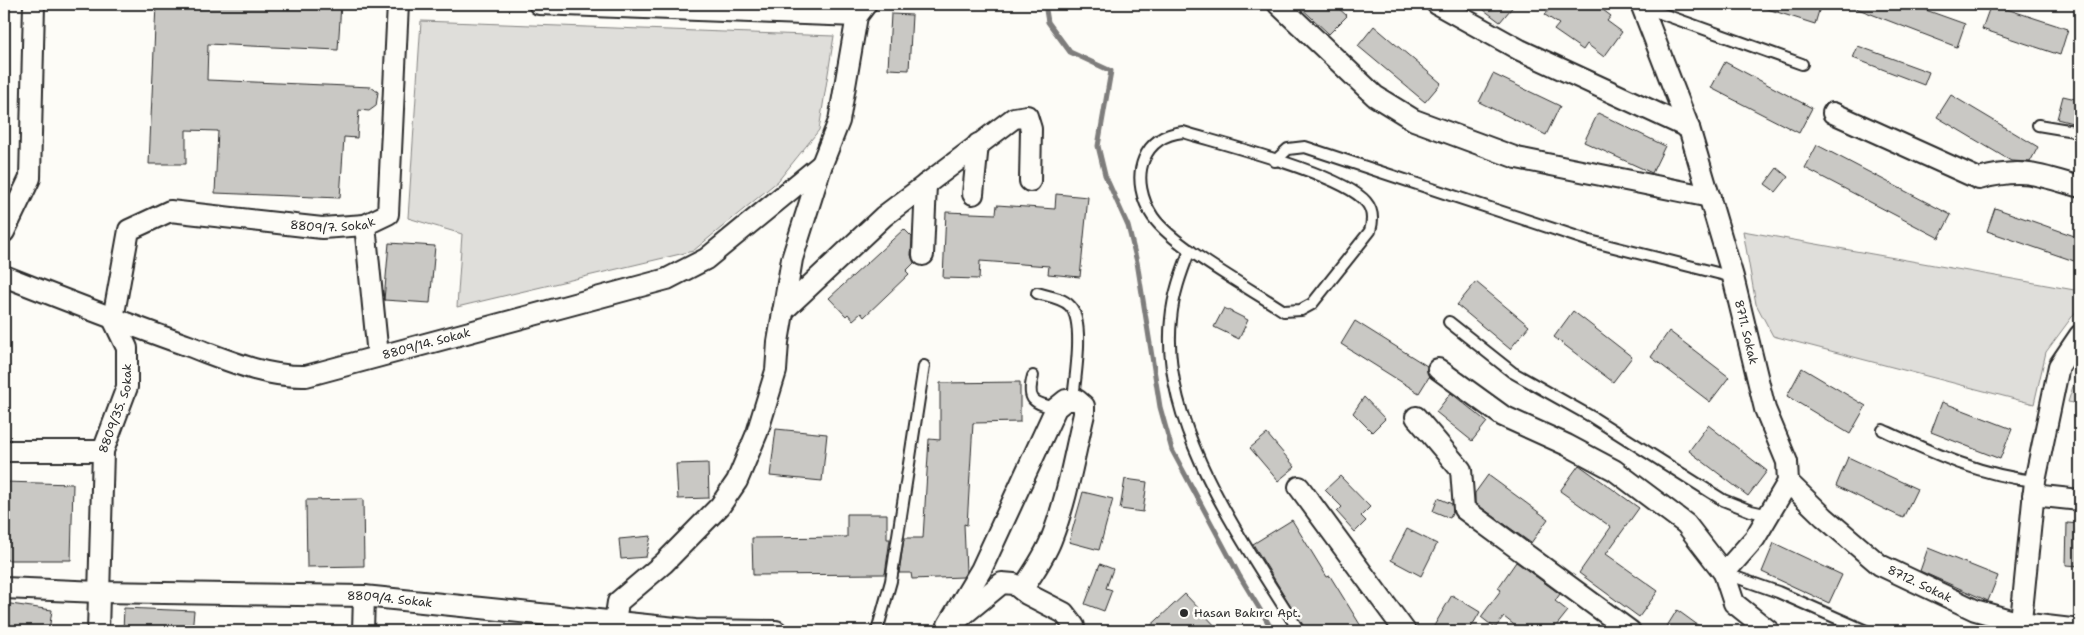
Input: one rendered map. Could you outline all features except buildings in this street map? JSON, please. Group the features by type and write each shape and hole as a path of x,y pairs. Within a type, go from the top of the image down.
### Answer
{"street":[{"path":"4,232 30,178 34,4"},
{"name":"8809/7. Sokak","path":"113,319 129,230 170,211 322,228 365,225 388,214 398,4"},
{"path":"540,4 861,10 839,121 822,164 792,259 783,311 776,371 757,433 737,481 720,506 664,563 618,602 615,622"},
{"path":"1278,4 1375,96 1414,120 1517,158 1710,197"},
{"path":"1437,4 1520,50 1690,128"},
{"name":"8711. Sokak","path":"1642,5 1690,128 1733,277 1765,409 1787,462 1788,482"},
{"path":"1834,113 1979,179 2004,172 2026,172 2080,187"},
{"path":"783,311 884,216 1014,118 1027,116 1031,129 1030,181"},
{"path":"973,194 978,144"},
{"name":"8809/14. Sokak","path":"4,276 113,319 256,370 288,376 306,376 667,279 706,259 822,164"},
{"path":"923,255 926,184"},
{"path":"365,225 378,356"},
{"name":"8809/35. Sokak","path":"98,631 103,451 127,386 127,348 113,319"},
{"path":"2021,627 2034,488 2059,366 2080,335"},
{"path":"1438,369 1503,416 1567,445 1614,470 1686,524 1724,572 1734,603 1769,631"},
{"path":"943,628 981,570 1064,403 1083,403 1084,414 1062,507 1051,542 1039,565 1022,590"},
{"path":"1416,417 1461,470 1464,509 1630,631"},
{"path":"4,451 103,451"},
{"path":"1724,572 1755,538 1788,482"},
{"name":"8712. Sokak","path":"1788,482 1824,517 1880,565 1975,610 2021,627 2080,630"},
{"path":"1299,487 1405,631"},
{"path":"2034,488 2080,500"},
{"path":"943,628 1002,582 1014,584 1043,603 1064,613 1074,626 1074,631"},
{"name":"8809/4. Sokak","path":"4,588 99,592 364,596 695,630 776,631"},
{"path":"362,631 364,596"}],"lane":[{"path":"1642,5 1802,64"},
{"path":"2038,124 2080,132"},
{"path":"1183,132 1336,182 1360,196 1371,211 1370,231 1317,300 1301,310 1284,311 1190,250 1160,226 1145,200 1141,172 1146,154 1152,146 1166,136 1183,132"},
{"path":"1275,161 1288,150 1305,147 1590,241 1733,277"},
{"path":"1190,250 1178,280 1170,320 1170,362 1179,404 1216,492 1298,631"},
{"path":"1034,376 1030,390 1031,397 1038,404 1064,403 1077,356 1077,329 1073,310 1066,302 1037,293"},
{"path":"1450,322 1512,372 1592,417 1723,500 1751,511 1769,514"},
{"path":"877,631 891,581 924,366"},
{"path":"1882,430 1968,467 2034,488"},
{"path":"1724,572 1778,592 1866,631"}],"shaded area":[{"path":"421,21 834,36 819,130 778,181 693,251 457,307 462,234 408,218"},
{"path":"1743,231 2080,291 2080,306 2046,352 2034,404 1773,336 1756,304"},
{"path":"2080,365 2080,404 2068,402"}],"waterway":[{"path":"1045,4 1048,22 1070,52 1111,71 1098,146 1105,175 1128,226 1137,262 1160,407 1172,450 1239,575 1273,631"}],"place":[{"name":"Hasan Bakırcı Apt.","path":"1184,613"}]}
